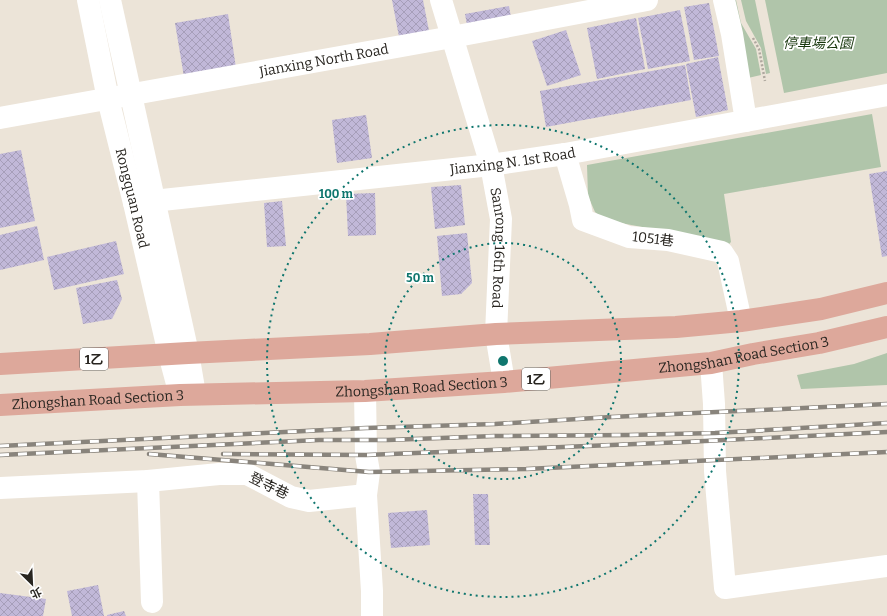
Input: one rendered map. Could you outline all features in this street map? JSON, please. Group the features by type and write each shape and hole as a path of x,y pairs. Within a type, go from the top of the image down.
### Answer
{"main road":[{"name":"1乙","path":"0,364 178,353 370,344 496,334 676,327 741,321 821,309 887,293"},
{"name":"Zhongshan Road Section 3","path":"0,405 188,394 365,390 504,382 711,363 753,354 819,343 887,327"}],"street":[{"name":"Rongquan Road","path":"88,0 108,99 145,202"},
{"name":"Rongquan Road","path":"110,0 131,95 145,202 188,394"},
{"name":"Sanrong 16th Road","path":"441,0 491,165 501,219 496,334 504,382"},
{"name":"Jianxing North Road","path":"0,118 452,37 647,0"},
{"path":"724,0 732,34 746,121"},
{"name":"Jianxing N. 1st Road","path":"145,202 491,165 565,154 887,95"},
{"name":"1051巷","path":"565,154 583,220 629,237 668,240 722,252 728,261 741,321"},
{"path":"711,363 714,404 715,471 725,588 887,566"},
{"path":"365,390 366,455 369,472 366,495 372,591 372,616"},
{"name":"登寺巷","path":"0,488 148,481 219,474 247,474 291,497 309,501 366,495"},
{"path":"148,481 152,602"}],"green space":[{"path":"731,0 736,0 741,23 756,49 761,75 748,78"},
{"path":"741,0 755,0 770,73 766,74 761,48 746,21"},
{"name":"停車場公園","path":"765,0 887,0 887,73 784,93"},
{"path":"872,114 881,167 724,194 731,242 728,245 721,242 605,220 595,212 588,196 587,165"},
{"path":"887,353 887,385 801,389 797,375 854,364"}],"building":[{"path":"392,0 423,0 430,36 400,42"},
{"path":"709,3 719,56 694,60 684,7"},
{"path":"509,6 511,17 467,25 465,14"},
{"path":"680,10 690,61 648,69 638,18"},
{"path":"228,14 236,68 184,77 175,23"},
{"path":"636,18 645,69 597,79 587,28"},
{"path":"566,30 581,75 547,86 532,41"},
{"path":"718,57 728,110 696,117 686,64"},
{"path":"685,65 691,100 546,127 540,91"},
{"path":"366,115 372,158 337,163 332,120"},
{"path":"21,150 35,221 0,228 0,154"},
{"path":"887,171 887,256 882,257 869,174"},
{"path":"461,185 465,225 435,229 431,187"},
{"path":"375,193 376,235 348,236 346,194"},
{"path":"282,201 286,246 267,247 264,203"},
{"path":"37,226 44,260 0,270 0,235"},
{"path":"467,233 472,283 461,294 442,296 437,236"},
{"path":"116,241 124,274 54,290 47,257"},
{"path":"117,280 122,299 112,319 83,324 76,288"},
{"path":"473,494 488,494 490,545 475,545"},
{"path":"427,510 430,545 391,548 388,513"},
{"path":"98,585 104,616 72,616 67,591"},
{"path":"0,593 46,599 43,616 0,616"},
{"path":"124,611 126,616 107,616 107,615"}],"railway":[{"path":"0,446 366,428 495,424 887,404"},
{"path":"0,455 319,440 388,440 495,436 715,433 887,423"},
{"path":"223,454 366,455 887,432"},
{"path":"149,454 369,472 526,469 887,452"}]}
